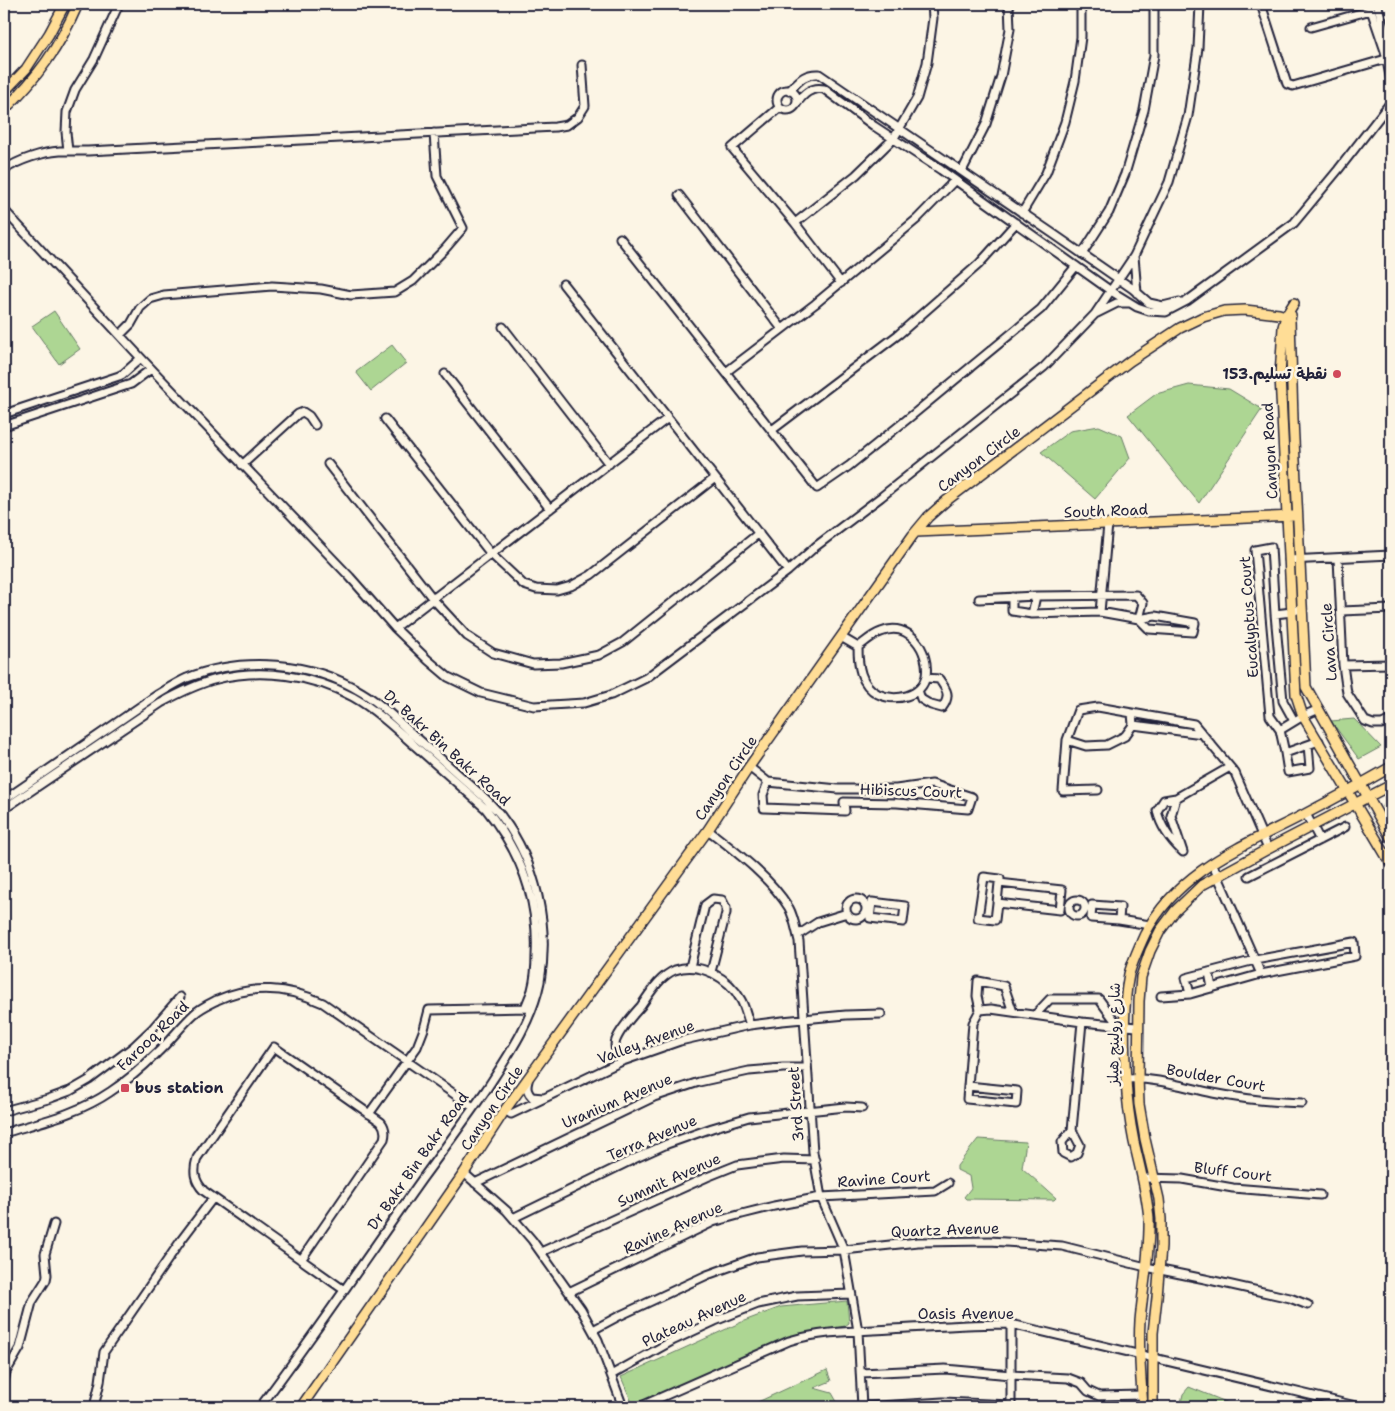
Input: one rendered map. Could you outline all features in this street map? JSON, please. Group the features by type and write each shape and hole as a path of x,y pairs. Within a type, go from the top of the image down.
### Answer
{"main road":[{"path":"4,92 26,69 49,34 65,4"},
{"path":"4,110 42,69 65,33 78,4"},
{"name":"Canyon Circle","path":"301,1407 464,1173 505,1110 708,830 749,767 928,517 946,501 1130,361 1180,328 1203,316 1224,311 1245,310 1279,314 1288,318"},
{"name":"Canyon Road","path":"1288,318 1306,687 1391,838"},
{"name":"Canyon Road","path":"1288,318 1283,327 1280,376 1296,695 1303,716 1356,802 1391,864"},
{"name":"South Road","path":"916,532 1287,518 1298,515"},
{"name":"شارع رولينج هيلز","path":"1143,1407 1140,1323 1149,1219 1127,1104 1122,1026 1130,974 1139,947 1150,925 1176,891 1212,863 1391,767"},
{"name":"شارع رولينج هيلز","path":"1153,1407 1153,1333 1158,1297 1161,1219 1160,1199 1145,1139 1139,1104 1137,1027 1141,977 1150,951 1160,931 1187,898 1202,885 1391,785"}],"street":[{"path":"68,151 66,132 67,112 75,90 94,59 119,4"},
{"path":"795,223 856,174 894,138 917,98 928,63 933,18 932,4"},
{"path":"962,172 986,124 1001,76 1010,29 1008,4"},
{"path":"1022,212 1046,173 1065,122 1075,81 1081,37 1081,4"},
{"path":"1082,254 1109,212 1125,174 1144,110 1154,55 1154,4"},
{"path":"4,210 242,465 344,570 395,628 448,677 482,693 534,706 584,703 611,695 646,678 788,571 815,547 881,497 1044,366 1095,314 1134,256 1169,182 1188,116 1198,48 1200,4"},
{"path":"1261,4 1288,84 1293,86 1386,59"},
{"path":"1377,4 1391,50"},
{"path":"1311,27 1370,7 1391,81"},
{"path":"4,170 28,158 58,151 88,152 556,127 567,125 578,117 585,106 582,65"},
{"path":"1138,307 1111,291 824,89 812,89 802,96 790,110 780,107 778,96 780,93 789,91 811,73 819,74 832,81 1022,212 1149,303 1163,306 1187,301"},
{"path":"789,91 795,95 796,104"},
{"path":"1095,314 1117,303 1127,303 1149,311 1166,312 1187,301 1294,223 1391,102"},
{"path":"780,107 732,148 795,223 841,282"},
{"path":"120,335 132,324 140,308 150,299 164,295 272,286 321,289 351,295 373,294 395,292 413,281 463,228 437,176 434,133"},
{"path":"726,372 841,282 917,219 955,180"},
{"path":"680,195 782,329"},
{"path":"772,430 899,334 979,264 1016,223"},
{"path":"620,238 817,488 849,466 910,417 1041,308 1076,266"},
{"path":"1134,256 1137,293"},
{"path":"563,284 788,571"},
{"path":"503,326 609,464"},
{"path":"4,414 123,374 141,358"},
{"path":"4,426 131,384 151,368"},
{"path":"445,374 550,509"},
{"path":"242,465 298,414 303,412 309,416 315,425"},
{"path":"395,628 668,418"},
{"path":"385,419 491,554 524,585 536,589 557,590 571,586 591,575 715,478"},
{"path":"328,464 433,599 467,636 493,653 533,664 561,663 599,655 623,642 759,533"},
{"path":"1100,612 1108,524"},
{"name":"Eucalyptus Court","path":"1294,722 1283,701 1271,547 1255,550 1270,716 1280,730 1288,772 1310,768 1308,745"},
{"path":"1290,560 1391,555"},
{"name":"Lava Circle","path":"1338,558 1343,665 1347,693 1365,721 1373,724 1382,724 1391,720"},
{"path":"979,599 1036,596 1136,595 1143,603 1139,619"},
{"path":"1032,614 1036,596"},
{"path":"1012,597 1012,611 1032,614 1100,612 1139,619 1155,616 1195,623 1193,632 1149,628 1139,619"},
{"name":"Eucalyptus Court","path":"1275,614 1292,612 1302,608"},
{"path":"1340,611 1391,609"},
{"path":"858,647 882,631 896,630 912,635 921,647 926,662 926,678 918,690 907,697"},
{"path":"841,637 858,647"},
{"path":"858,647 858,664 866,684 878,694 897,698 921,699 931,705 942,708 947,701 947,689 939,679 926,678"},
{"path":"1343,665 1391,664"},
{"name":"Dr Bakr Bin Bakr Road","path":"4,800 157,695 188,678 221,668 238,666 272,665 294,667 317,672 332,678 363,692 376,701 487,800 502,817 513,834 531,873 539,898 544,941 540,984 529,1008 527,1022 518,1039 473,1107 260,1407"},
{"path":"4,809 161,703 198,685 216,679 235,675 269,674 305,679 336,688 382,717 486,810 498,824 528,883 533,902 537,942 536,967 529,1008 429,1010 421,1038 369,1114"},
{"path":"918,690 921,699"},
{"path":"1098,790 1062,791 1067,740 1078,710 1098,707 1194,724 1235,773 1268,849"},
{"path":"1280,730 1303,716 1319,710"},
{"path":"1067,740 1086,746 1107,745 1125,736 1133,725 1132,713"},
{"path":"1133,725 1203,734"},
{"path":"1285,753 1319,741"},
{"path":"1176,798 1171,816 1183,852 1172,843 1160,824 1157,811 1164,800 1176,798 1230,766"},
{"path":"749,767 768,782"},
{"name":"Hibiscus Court","path":"768,782 838,789 896,789 932,784 972,797 968,809 860,802 844,802 845,811 764,808 763,795 768,782"},
{"path":"1306,814 1320,840"},
{"path":"1250,876 1345,827"},
{"name":"3rd Street","path":"708,830 773,886 790,909 798,935 814,1160 822,1197 844,1250 858,1331 862,1407"},
{"path":"1212,863 1261,974"},
{"path":"984,877 1000,879 997,903 995,920 978,918 984,877"},
{"path":"997,903 1060,910 1062,890 999,884"},
{"path":"868,910 864,916 858,919 851,918 846,910 848,903 853,899 860,900 865,904 868,910 870,918 903,922 905,906 872,902 868,910"},
{"path":"690,967 705,905 713,900 722,900 726,913 711,972"},
{"path":"1060,904 1070,906 1074,901 1080,901 1088,910 1091,918 1150,925"},
{"path":"1088,910 1092,905 1120,908 1119,920"},
{"path":"798,935 818,922 847,913"},
{"path":"1161,996 1190,994 1261,974 1355,956 1354,942 1255,960 1186,978 1190,994"},
{"path":"620,1062 615,1050 615,1042 623,1028 661,980 674,970 690,967 711,972 731,987 741,1000 750,1025"},
{"path":"1209,972 1212,988"},
{"path":"968,1086 1017,1091 1016,1104 967,1099 968,1086 973,1023 980,1010 978,981 1004,986 1013,1012"},
{"name":"Farooq Road","path":"4,1133 71,1112 109,1093 158,1053 194,1014 226,996 256,989 296,992 324,1003 473,1107"},
{"path":"4,1111 70,1091 89,1080 133,1047 152,1029 180,997"},
{"path":"1035,1015 1050,998 1099,999 1122,1026"},
{"path":"980,1010 992,1009 1082,1022 1137,1027"},
{"name":"Valley Avenue","path":"505,1110 511,1114 620,1062 680,1041 750,1025 782,1020 846,1014 881,1014"},
{"path":"1072,1130 1082,1022"},
{"path":"301,1260 384,1139 384,1126 274,1047 197,1158 195,1165 196,1180 204,1192 212,1198 344,1290"},
{"name":"Uranium Avenue","path":"475,1183 654,1097 699,1082 749,1071 808,1068"},
{"path":"528,1078 526,1086 528,1093 532,1097 542,1098 551,1096"},
{"name":"Boulder Court","path":"1126,1078 1174,1084 1245,1099 1302,1103"},
{"name":"Terra Avenue","path":"513,1218 667,1144 748,1116 846,1107 862,1108"},
{"name":"Summit Avenue","path":"541,1252 737,1165 784,1159 814,1160"},
{"path":"464,1173 513,1218 532,1240 582,1310 598,1340 623,1407"},
{"name":"Bluff Court","path":"1142,1178 1182,1179 1232,1188 1320,1195"},
{"name":"Ravine Court","path":"822,1197 935,1191 948,1183"},
{"name":"Ravine Avenue","path":"569,1292 713,1222 774,1206 822,1197"},
{"path":"94,1407 104,1352 212,1198"},
{"path":"4,1382 6,1372 20,1348 32,1302 46,1280 45,1254 54,1224"},
{"name":"Quartz Avenue","path":"593,1330 707,1275 757,1257 802,1251 844,1250 918,1242 990,1241 1062,1246 1146,1267 1290,1298 1308,1306"},
{"name":"Plateau Avenue","path":"611,1375 674,1340 758,1304 797,1296 852,1294"},
{"path":"862,1407 943,1402 1011,1406 1011,1324"},
{"name":"Oasis Avenue","path":"639,1407 789,1341 806,1336 858,1331 1011,1324 1360,1407"},
{"path":"860,1373 946,1369 1068,1378 1081,1383 1088,1391 1099,1396 1142,1395"}],"green space":[{"path":"54,311 80,349 59,364 32,326"},
{"path":"392,345 406,363 371,391 356,372"},
{"path":"1189,385 1229,389 1262,409 1199,503 1128,415 1156,394"},
{"path":"1099,426 1122,436 1130,458 1095,499 1041,452 1070,431"},
{"path":"1354,719 1381,747 1359,759 1331,721"},
{"path":"1391,801 1391,823 1382,806"},
{"path":"978,1139 1026,1142 1022,1168 1056,1198 1054,1200 966,1199 964,1197 971,1188 969,1176 957,1170 957,1166"},
{"path":"847,1301 849,1323 845,1326 796,1335 633,1405 621,1377 744,1321 781,1307"},
{"path":"827,1370 831,1381 814,1388 832,1393 840,1407 747,1407"},
{"path":"1189,1387 1236,1407 1180,1407 1183,1394"}],"place":[{"name":"نقطة تسليم.153","path":"1337,374"},
{"name":"bus station","path":"125,1088"}]}
